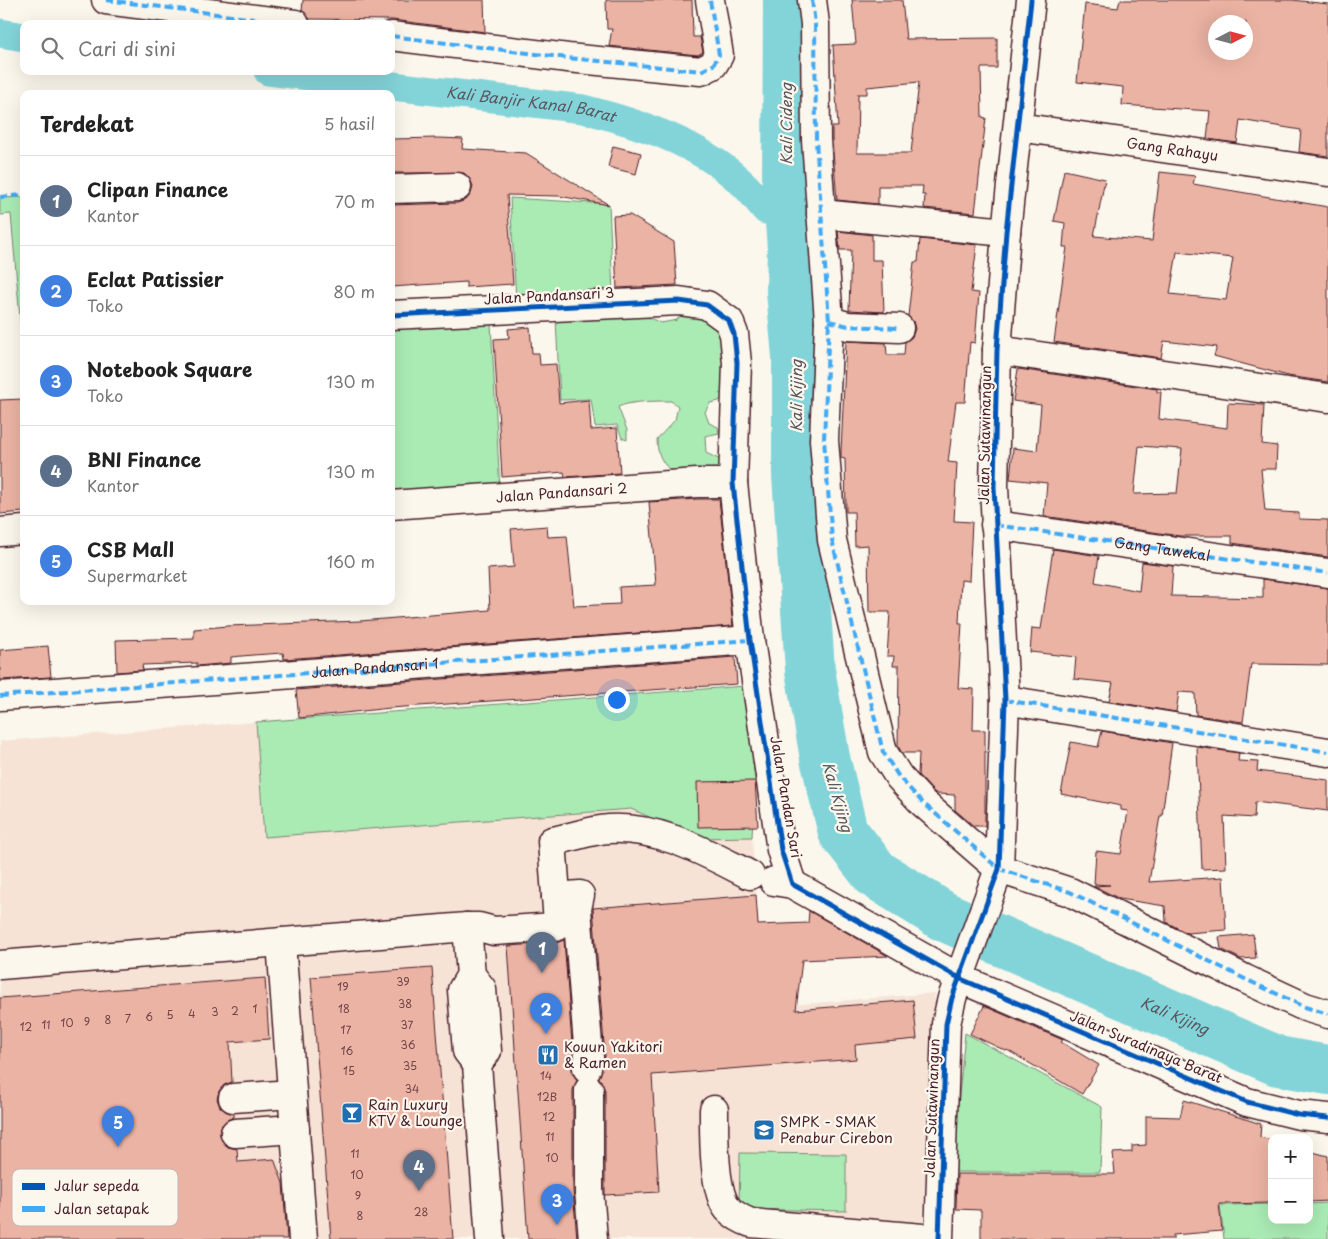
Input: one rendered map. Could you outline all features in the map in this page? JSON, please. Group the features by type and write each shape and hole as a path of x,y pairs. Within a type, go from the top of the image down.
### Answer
{"street":[{"path":"106,0 138,2 266,20"},
{"path":"395,36 568,58 701,71 713,65 719,55 710,0"},
{"path":"812,0 815,24 816,140 828,321 824,440 832,540 849,606 877,736 883,752 905,784 997,875 1070,892 1304,1007 1328,1014"},
{"name":"Jalan Sutawinangun","path":"939,1239 946,1024 952,998 965,968 997,875 1005,700 995,525 997,350 1006,232 1031,0"},
{"name":"Gang Rahayu","path":"1018,127 1328,172"},
{"path":"395,189 458,188"},
{"path":"822,214 1006,232"},
{"name":"Jalan Pandansari 3","path":"395,315 679,301 707,305"},
{"name":"Jalan Pandan Sari","path":"707,305 729,321 737,348 733,482 750,640 781,850 771,880"},
{"path":"828,321 848,326 900,328"},
{"path":"997,350 1328,398"},
{"name":"Jalan Pandansari 2","path":"395,505 733,482"},
{"name":"Gang Tawekal","path":"995,525 1328,573"},
{"path":"0,532 20,530"},
{"name":"Jalan Pandansari 1","path":"0,696 750,640"},
{"path":"1005,700 1328,752"},
{"path":"0,965 467,927 479,927 494,932 555,927 558,923 552,841 608,829 631,829 654,833 700,849 965,968"},
{"path":"556,897 580,896 577,909 589,1010 589,1190 593,1239"},
{"path":"467,927 471,975 482,989 487,1050 477,1064 490,1239"},
{"path":"281,942 303,1239"},
{"name":"Jalan Suradinaya Barat","path":"965,968 1247,1102 1299,1116 1328,1118"},
{"path":"233,1098 292,1094"},
{"path":"714,1110 714,1158 720,1184 727,1208 740,1218 751,1224 934,1239"},
{"path":"236,1133 295,1129"}],"shaded area":[{"path":"256,722 264,837 631,809 698,838 752,837 765,1007 935,993 922,1239 0,1239 0,741"}],"green space":[{"path":"20,197 20,318 11,214 0,215 0,198"},
{"path":"510,198 609,204 613,293 516,300"},
{"path":"685,309 723,323 729,390 719,401 710,403 705,412 709,423 718,427 719,433 705,436 706,453 723,461 725,471 674,474 666,466 659,454 657,439 675,420 678,406 671,401 636,402 618,407 627,430 627,440 622,438 617,425 595,427 591,399 560,400 556,319 645,316 661,323 677,320"},
{"path":"395,323 491,323 500,491 395,499"},
{"path":"745,686 755,779 752,837 698,838 631,809 264,837 256,722"},
{"path":"965,1033 1102,1107 1100,1172 956,1172 957,1117"},
{"path":"740,1153 846,1154 846,1211 739,1209"},
{"path":"1328,1203 1328,1239 1224,1239 1220,1205 1268,1204 1268,1224 1313,1224 1313,1204"}],"building":[{"path":"303,0 484,0 485,32 395,20 310,19 302,11"},
{"path":"606,0 692,0 693,37 700,37 703,52 698,55 609,46 612,29 607,29"},
{"path":"852,0 902,0 906,39 997,38 997,68 981,68 982,117 986,118 975,213 924,208 925,195 922,195 923,186 878,186 878,204 837,200 832,139 832,127 838,127 833,45 856,44","holes":["919,82 911,153 857,153 858,94 867,94 867,87"]},
{"path":"1120,0 1292,0 1328,4 1328,156 1299,152 1301,130 1240,120 1237,143 1207,139 1210,111 1122,105 1123,87 1077,82 1085,4 1118,8"},
{"path":"395,139 463,139 462,149 526,153 609,205 559,196 507,195 513,284 466,287 466,282 395,287 395,205 457,203 466,200 471,194 473,186 470,179 464,173 395,173"},
{"path":"613,146 641,153 636,174 608,167"},
{"path":"1064,170 1105,179 1094,236 1152,241 1160,172 1195,176 1193,184 1328,207 1328,382 1288,376 1214,356 1217,347 1164,341 1161,358 1054,342 1067,247 1063,247 1065,223 1054,221","holes":["1177,252 1233,258 1226,300 1170,294"]},
{"path":"630,215 674,242 677,285 617,288 613,216"},
{"path":"838,231 872,235 872,260 882,260 884,312 849,310 851,250 840,250"},
{"path":"920,239 977,245 971,292 979,293 975,343 970,342 965,402 956,402 948,462 957,463 954,521 972,522 969,581 961,580 959,623 962,623 958,688 974,689 973,730 985,730 985,826 974,826 955,810 955,795 937,794 934,792 918,775 919,753 902,753 898,746 899,666 893,666 894,656 887,656 890,612 869,612 868,545 855,546 854,512 846,512 845,459 841,458 841,452 846,341 886,343 887,355 904,355 905,342 912,337 915,329 913,321 908,316 914,262 918,262"},
{"path":"530,327 532,353 539,353 540,365 556,364 559,403 589,400 591,430 617,428 620,473 565,477 564,472 502,477 494,339 509,338 508,329"},
{"path":"1018,369 1157,389 1157,392 1161,392 1159,419 1227,428 1228,403 1264,405 1262,444 1277,446 1276,469 1261,469 1265,511 1299,513 1299,519 1328,520 1328,557 1232,543 1232,536 1180,536 1044,516 1047,483 1010,479 1013,448 1037,451 1041,405 1013,401","holes":["1139,446 1182,449 1177,493 1134,494"]},
{"path":"20,399 20,512 0,514 0,400"},
{"path":"719,499 733,626 284,659 283,653 253,655 231,657 231,663 197,666 197,663 142,665 143,670 117,672 116,640 194,638 194,629 228,626 360,621 490,610 488,569 514,567 511,529 547,526 548,537 567,536 574,606 620,604 619,587 656,585 649,502"},
{"path":"1053,549 1099,556 1095,582 1139,591 1142,562 1173,566 1171,596 1263,598 1263,579 1328,588 1328,665 1251,664 1243,722 1196,715 1195,693 1179,692 1176,712 1109,701 1113,683 1074,679 1076,657 1030,652 1032,628 1041,629"},
{"path":"48,646 51,677 0,680 0,650"},
{"path":"735,657 737,684 390,708 299,718 296,690"},
{"path":"1102,731 1172,743 1162,816 1160,816 1149,882 1223,877 1226,930 1187,933 1166,922 1165,906 1120,899 1094,886 1110,885 1094,884 1096,851 1121,854 1128,811 1121,810 1121,806 1061,794 1071,742 1098,747"},
{"path":"1197,747 1239,753 1238,761 1258,762 1257,771 1328,780 1328,811 1255,802 1254,818 1224,816 1226,868 1202,869"},
{"path":"755,781 758,826 698,827 697,782"},
{"path":"756,895 758,925 808,923 809,911 888,956 802,960 796,1010 913,1000 917,1039 855,1045 856,1059 652,1075 659,1192 605,1195 605,1090 599,1078 605,1056 593,908"},
{"path":"1253,934 1256,958 1241,959 1221,949 1219,937"},
{"path":"564,940 573,1056 572,1073 577,1080 573,1090 573,1190 577,1239 528,1239 508,946 556,943"},
{"path":"432,968 453,1239 331,1239 311,977"},
{"path":"265,978 269,1039 230,1042 232,1082 224,1085 219,1091 217,1099 220,1107 234,1114 234,1117 227,1120 221,1126 220,1135 222,1141 228,1147 237,1149 238,1162 274,1159 283,1183 287,1239 0,1239 0,998"},
{"path":"984,1006 1063,1040 1061,1042 1099,1065 1082,1094 1007,1050 970,1034"},
{"path":"1184,1100 1261,1124 1260,1137 1268,1139 1268,1203 1219,1204 1222,1231 1173,1235 1173,1239 981,1239 981,1210 956,1209 957,1174 1115,1174 1113,1153 1132,1152 1132,1146 1146,1145 1146,1116 1180,1117"},
{"path":"1313,1152 1328,1156 1328,1201 1313,1202"}],"waterway":[{"name":"Kali Kijing","path":"788,0 787,183 792,248 791,291 797,356 797,475 810,670 825,758 843,832 876,874 943,916 1278,1061 1328,1070"},
{"name":"Kali Banjir Kanal Barat","path":"0,33 20,36"},
{"name":"Kali Banjir Kanal Barat","path":"301,75 583,109 625,121 666,136 705,155 744,184 766,210"}],"marked path":[{"path":"106,0 264,20"},
{"path":"395,36 568,58 701,71 713,65 719,55 710,0"},
{"path":"812,0 815,24 816,140 829,321 824,440 832,540 883,752 899,777 923,803 999,869 1070,892 1245,979 1305,1007 1328,1014"},
{"path":"0,197 20,195"},
{"path":"829,321 848,326 899,328"},
{"path":"995,525 1328,573"},
{"path":"0,696 750,640"},
{"path":"1005,700 1328,752"}],"cycle path":[{"path":"939,1239 946,1024 952,998 999,869 1005,700 994,487 997,350 1006,232 1031,0"},
{"path":"395,315 679,301 707,305 729,321 734,334 737,363 733,483 750,640 781,850 792,884 961,979 1247,1102 1299,1115 1328,1118"}],"place":[{"name":"Clipan Finance","path":"542,973"},
{"name":"Eclat Patissier","path":"546,1034"},
{"name":"Kouun Yakitori & Ramen","path":"548,1055"},
{"name":"Rain Luxury KTV & Lounge","path":"352,1113"},
{"name":"SMPK - SMAK Penabur Cirebon","path":"764,1130"},
{"name":"CSB Mall","path":"118,1147"},
{"name":"BNI Finance","path":"419,1191"},
{"name":"Notebook Square","path":"557,1225"}],"water label":[{"name":"Kali Cideng","path":"787,124"}]}
